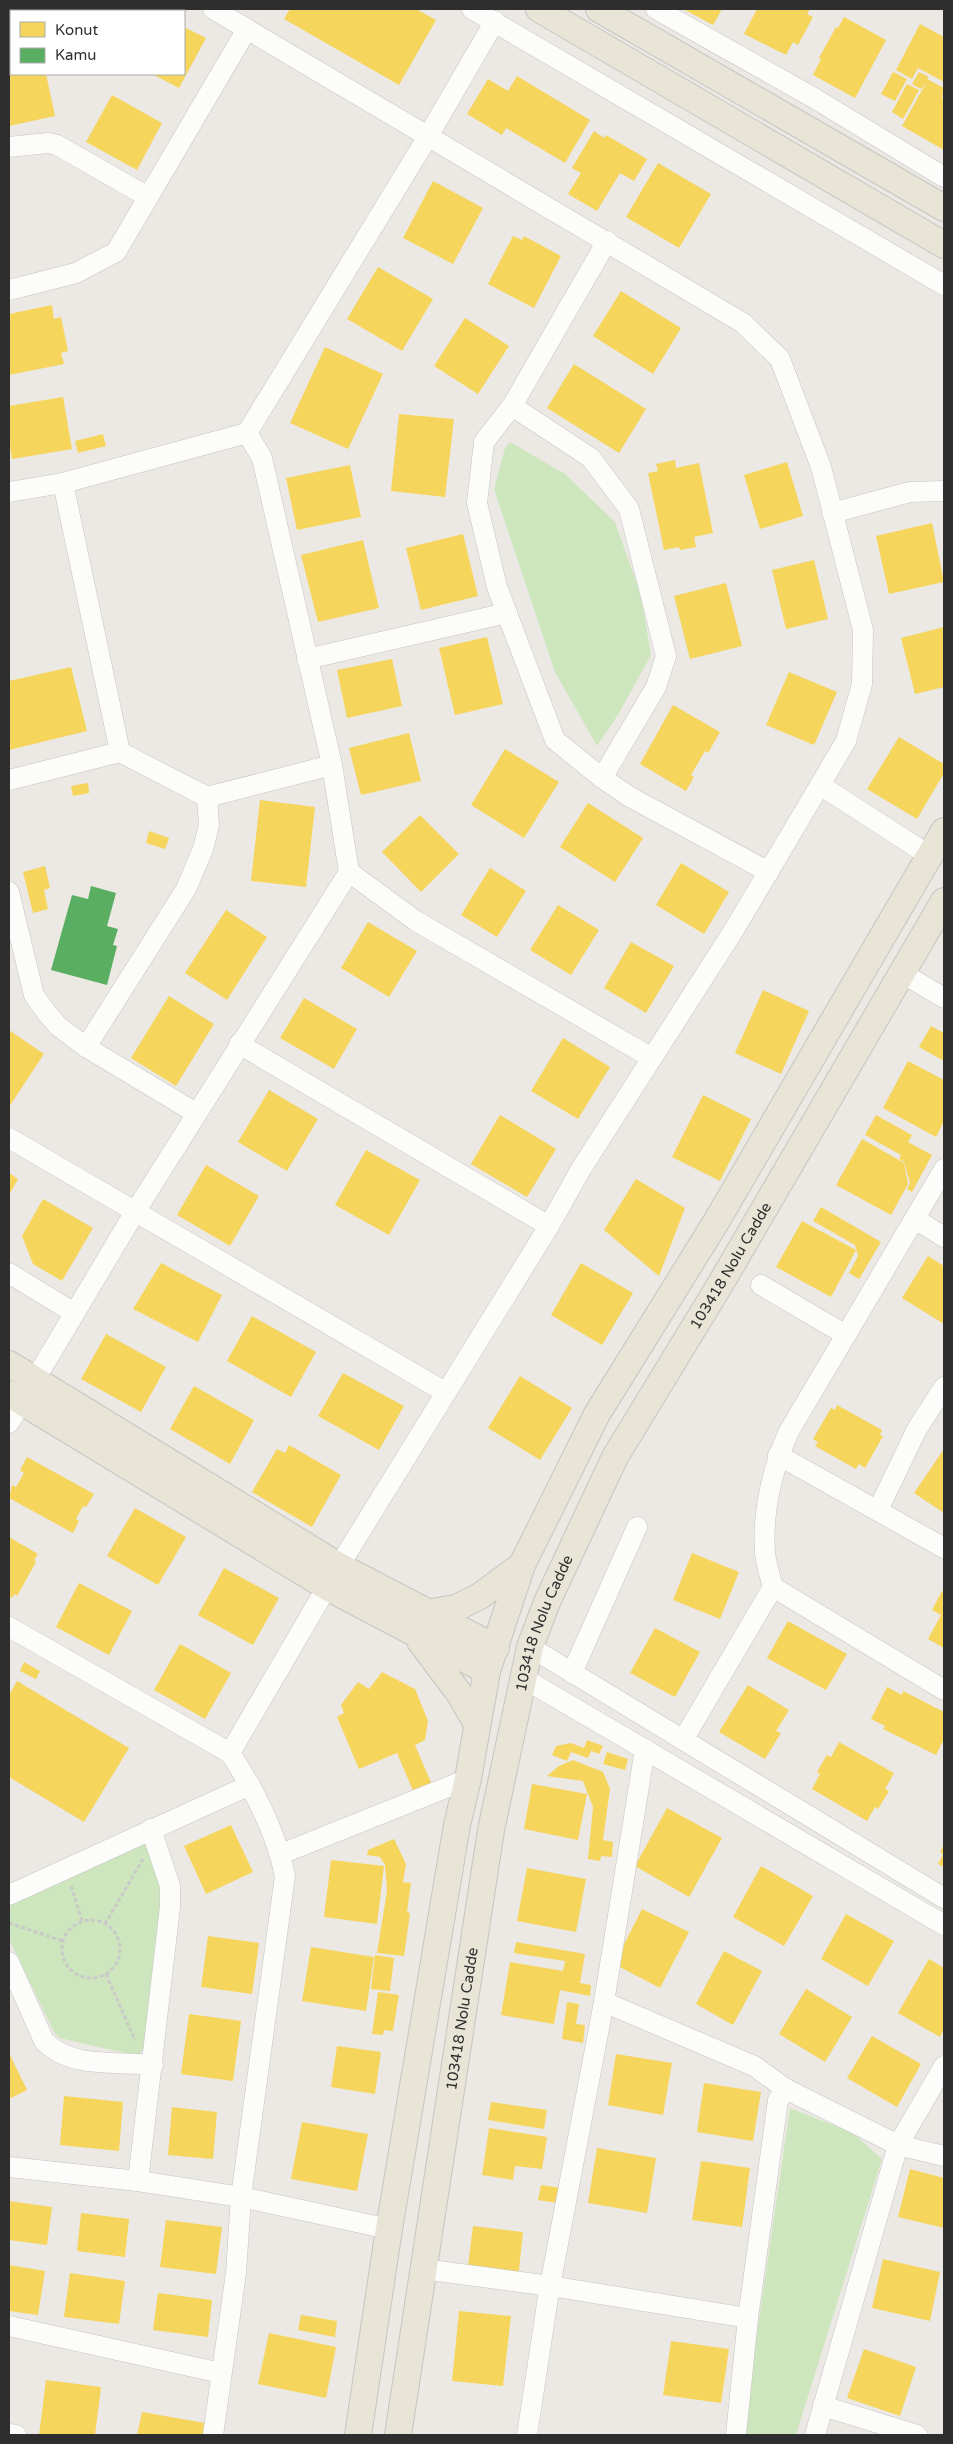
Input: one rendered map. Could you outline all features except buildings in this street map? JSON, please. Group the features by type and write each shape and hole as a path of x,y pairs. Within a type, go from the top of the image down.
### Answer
{"main road":[{"path":"539,9 944,245"},
{"path":"599,9 944,208"},
{"path":"358,2435 389,2229 457,1825 468,1779 477,1724 491,1659 501,1623 522,1565 597,1414 716,1222 944,831"},
{"name":"103418 Nolu Cadde","path":"398,2435 491,1830 530,1647 547,1602 615,1457 721,1283 944,901"},
{"path":"9,1364 18,1400 420,1624 491,1659"},
{"path":"420,1624 480,1596 522,1565"},
{"path":"420,1624 477,1724"}],"street":[{"path":"213,9 242,20 427,138 607,241 743,323 780,359 821,467 863,630 862,684 846,741 769,872 581,1169 549,1226 333,1576 230,1754"},
{"path":"472,9 944,285"},
{"path":"656,9 814,98 944,178"},
{"path":"9,290 76,273 116,252 148,197 242,20"},
{"path":"9,492 63,483 247,433 427,138 494,22"},
{"path":"9,147 48,143 57,145 148,197"},
{"path":"607,241 512,406 484,442 477,502 497,587 555,740 602,778 630,797 769,872"},
{"path":"512,406 591,458 629,509 666,656 656,687 602,778"},
{"path":"18,1400 74,1313 239,1044 349,872 332,765 262,458 247,433"},
{"path":"63,483 120,752"},
{"path":"832,514 910,492 944,491"},
{"path":"307,659 507,613"},
{"path":"9,780 120,752 207,797 332,765"},
{"path":"820,785 930,856"},
{"path":"86,1047 186,889 205,841 209,825 207,797"},
{"path":"349,872 416,921 652,1058"},
{"path":"9,892 34,995 58,1026 86,1047 196,1113"},
{"path":"902,973 944,998"},
{"path":"239,1044 549,1226"},
{"path":"9,1138 445,1392"},
{"path":"683,1740 773,1587 765,1554 765,1516 778,1455 788,1433 944,1169"},
{"path":"916,1219 944,1237"},
{"path":"9,1273 74,1313"},
{"path":"761,1285 846,1335"},
{"path":"878,1510 917,1429 944,1387"},
{"path":"778,1455 944,1548"},
{"path":"572,1673 637,1527"},
{"path":"773,1587 944,1690"},
{"path":"10,1629 230,1754 250,1784 281,1854 285,1876 241,2197 236,2272 212,2435"},
{"path":"530,1647 944,1898"},
{"path":"523,1678 944,1924"},
{"path":"527,2435 550,2286 604,2002 645,1749"},
{"path":"281,1854 468,1779"},
{"path":"9,1895 66,1869 153,1834 250,1784"},
{"path":"138,2181 149,2065 170,1907 170,1886 153,1834"},
{"path":"9,1962 44,2040 54,2051 74,2060 149,2065"},
{"path":"604,2002 754,2066 786,2089 898,2145 944,2156"},
{"path":"815,2435 898,2145 944,2066"},
{"path":"736,2435 748,2318 778,2100 786,2089"},
{"path":"9,2167 138,2181 241,2197 389,2229"},
{"path":"423,2270 550,2286 748,2318"},
{"path":"9,2326 221,2373"},
{"path":"824,2406 917,2435"},
{"path":"9,2434 16,2435"}],"path":[{"path":"105,1924 153,1834"},
{"path":"66,1869 82,1922"},
{"path":"98,1920 105,1924 116,1934 120,1944 120,1956 115,1966 106,1974 96,1978 84,1977 74,1972 66,1964 62,1953 63,1942 68,1931 82,1922 98,1920"},
{"path":"9,1923 63,1942"},
{"path":"106,1974 149,2065"}],"green space":[{"path":"510,442 565,474 615,522 641,595 651,655 619,713 597,746 555,672 494,489 505,448"},
{"path":"138,1841 149,1845 162,1896 147,2044 138,2056 60,2038 54,2032 9,1939 9,1900"},
{"path":"790,2108 853,2133 882,2159 796,2435 742,2435"}]}
